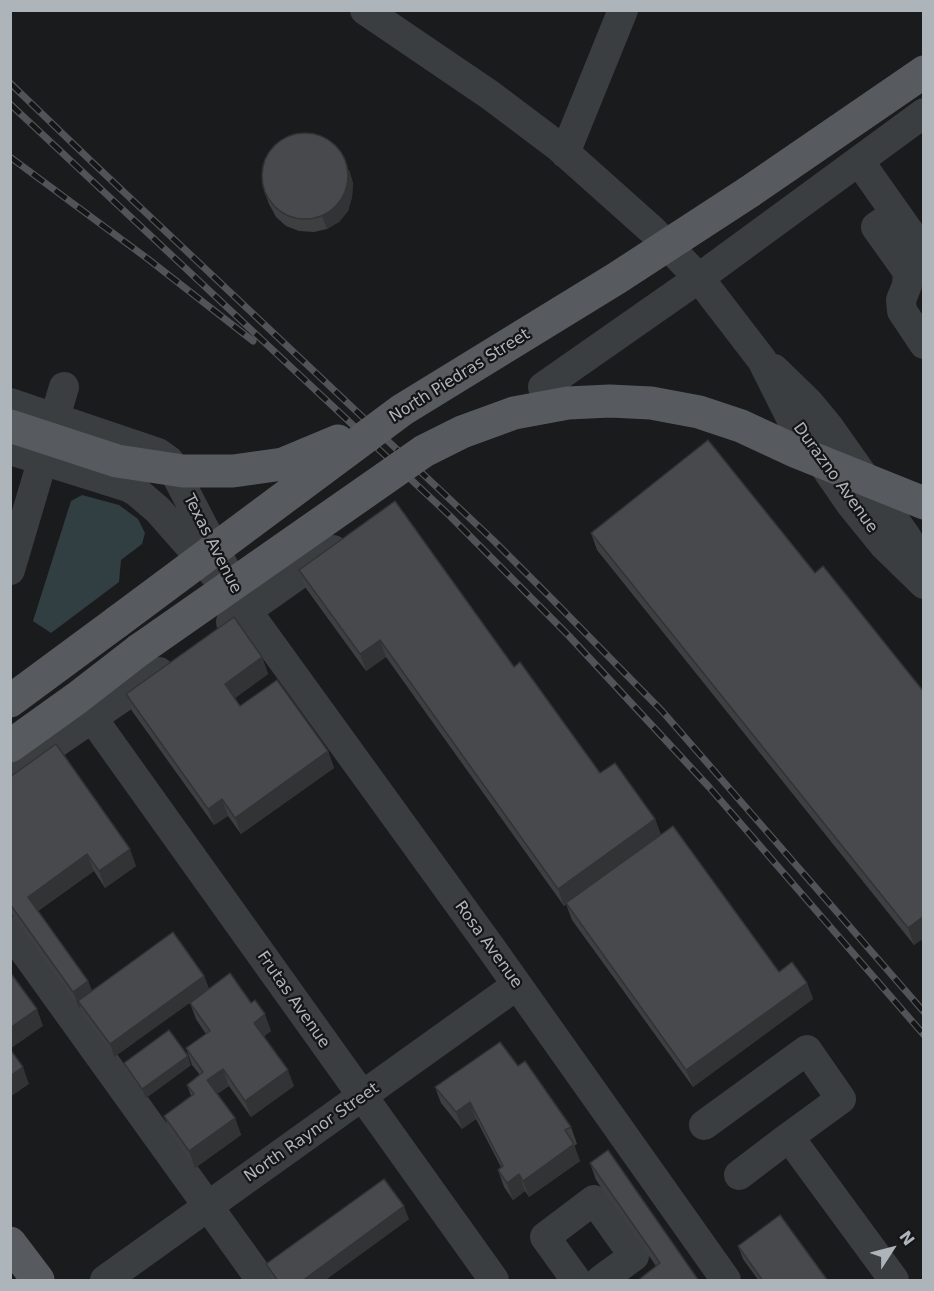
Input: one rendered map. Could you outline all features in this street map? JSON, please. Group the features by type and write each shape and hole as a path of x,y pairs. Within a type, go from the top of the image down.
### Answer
{"main road":[{"name":"North Piedras Street","path":"10,701 402,410 617,278 750,192 924,72"},
{"path":"10,746 139,650 424,451 462,432 514,413 568,403 610,401 651,403 699,412 741,426 797,452 924,503"},
{"path":"10,426 117,461 183,471 233,471 283,464 323,448 402,410"},
{"path":"10,1243 38,1281"}],"street":[{"name":"Durazno Avenue","path":"364,10 490,95 565,153 652,230 699,278 762,360 790,416 850,502 884,545 924,584"},
{"path":"565,153 623,10"},
{"path":"543,387 699,278 924,113"},
{"path":"859,161 924,254"},
{"path":"895,213 876,227 908,272 907,285 901,300 902,311 924,344"},
{"name":"Durazno Avenue","path":"762,360 776,370 828,426 907,538 924,572"},
{"path":"10,570 64,387"},
{"name":"Texas Avenue","path":"10,403 158,453 169,460 247,611"},
{"name":"Texas Avenue","path":"10,450 128,487 137,492 159,510 247,611"},
{"path":"208,638 345,542"},
{"name":"Rosa Avenue","path":"247,611 518,985 726,1281"},
{"path":"10,774 180,658"},
{"name":"Frutas Avenue","path":"93,719 494,1281"},
{"path":"10,931 261,1281"},
{"name":"North Raynor Street","path":"105,1281 518,985"},
{"path":"704,1125 807,1050 841,1099 739,1175"},
{"path":"789,1137 894,1281"},
{"path":"576,1281 545,1237 594,1200 634,1256 601,1281"}],"shaded area":[{"path":"82,495 119,505 138,519 145,533 142,544 121,560 119,582 51,633 33,621 71,501"}],"building":[{"path":"305,133 322,136 336,145 345,159 348,176 345,193 336,207 322,216 305,219 288,216 274,207 265,193 262,176 265,159 274,145 288,136"},
{"path":"708,440 815,573 823,566 924,692 924,916 908,928 591,533"},
{"path":"395,501 514,667 520,662 600,773 615,763 655,819 558,889 380,640 360,654 299,570"},
{"path":"234,617 262,657 225,684 240,706 277,680 328,751 235,818 222,799 208,809 126,694"},
{"path":"56,744 130,849 99,871 87,854 28,897 88,981 73,992 10,904 10,777"},
{"path":"673,826 779,972 792,962 807,983 686,1070 566,903"},
{"path":"173,932 204,976 110,1044 78,1001"},
{"path":"10,972 37,1009 10,1028"},
{"path":"230,973 251,1003 255,1000 265,1014 254,1023 288,1070 245,1101 223,1069 207,1080 235,1118 189,1151 164,1116 194,1094 187,1085 203,1072 186,1048 210,1031 190,1003"},
{"path":"169,1030 188,1056 142,1089 124,1063"},
{"path":"500,1042 518,1066 525,1061 571,1127 565,1130 574,1144 523,1181 519,1174 507,1183 498,1170 503,1166 470,1102 456,1112 435,1087"},
{"path":"10,1049 23,1067 10,1076"},
{"path":"608,1150 699,1281 637,1281 660,1263 590,1163"},
{"path":"384,1179 404,1206 302,1281 278,1281 266,1264"},
{"path":"780,1215 828,1281 763,1281 738,1246"}],"railway":[{"path":"10,83 493,540 552,599 662,711 924,1012"},
{"path":"10,104 450,516 569,636 709,787 924,1035"},
{"path":"10,157 148,259 253,341"}]}
